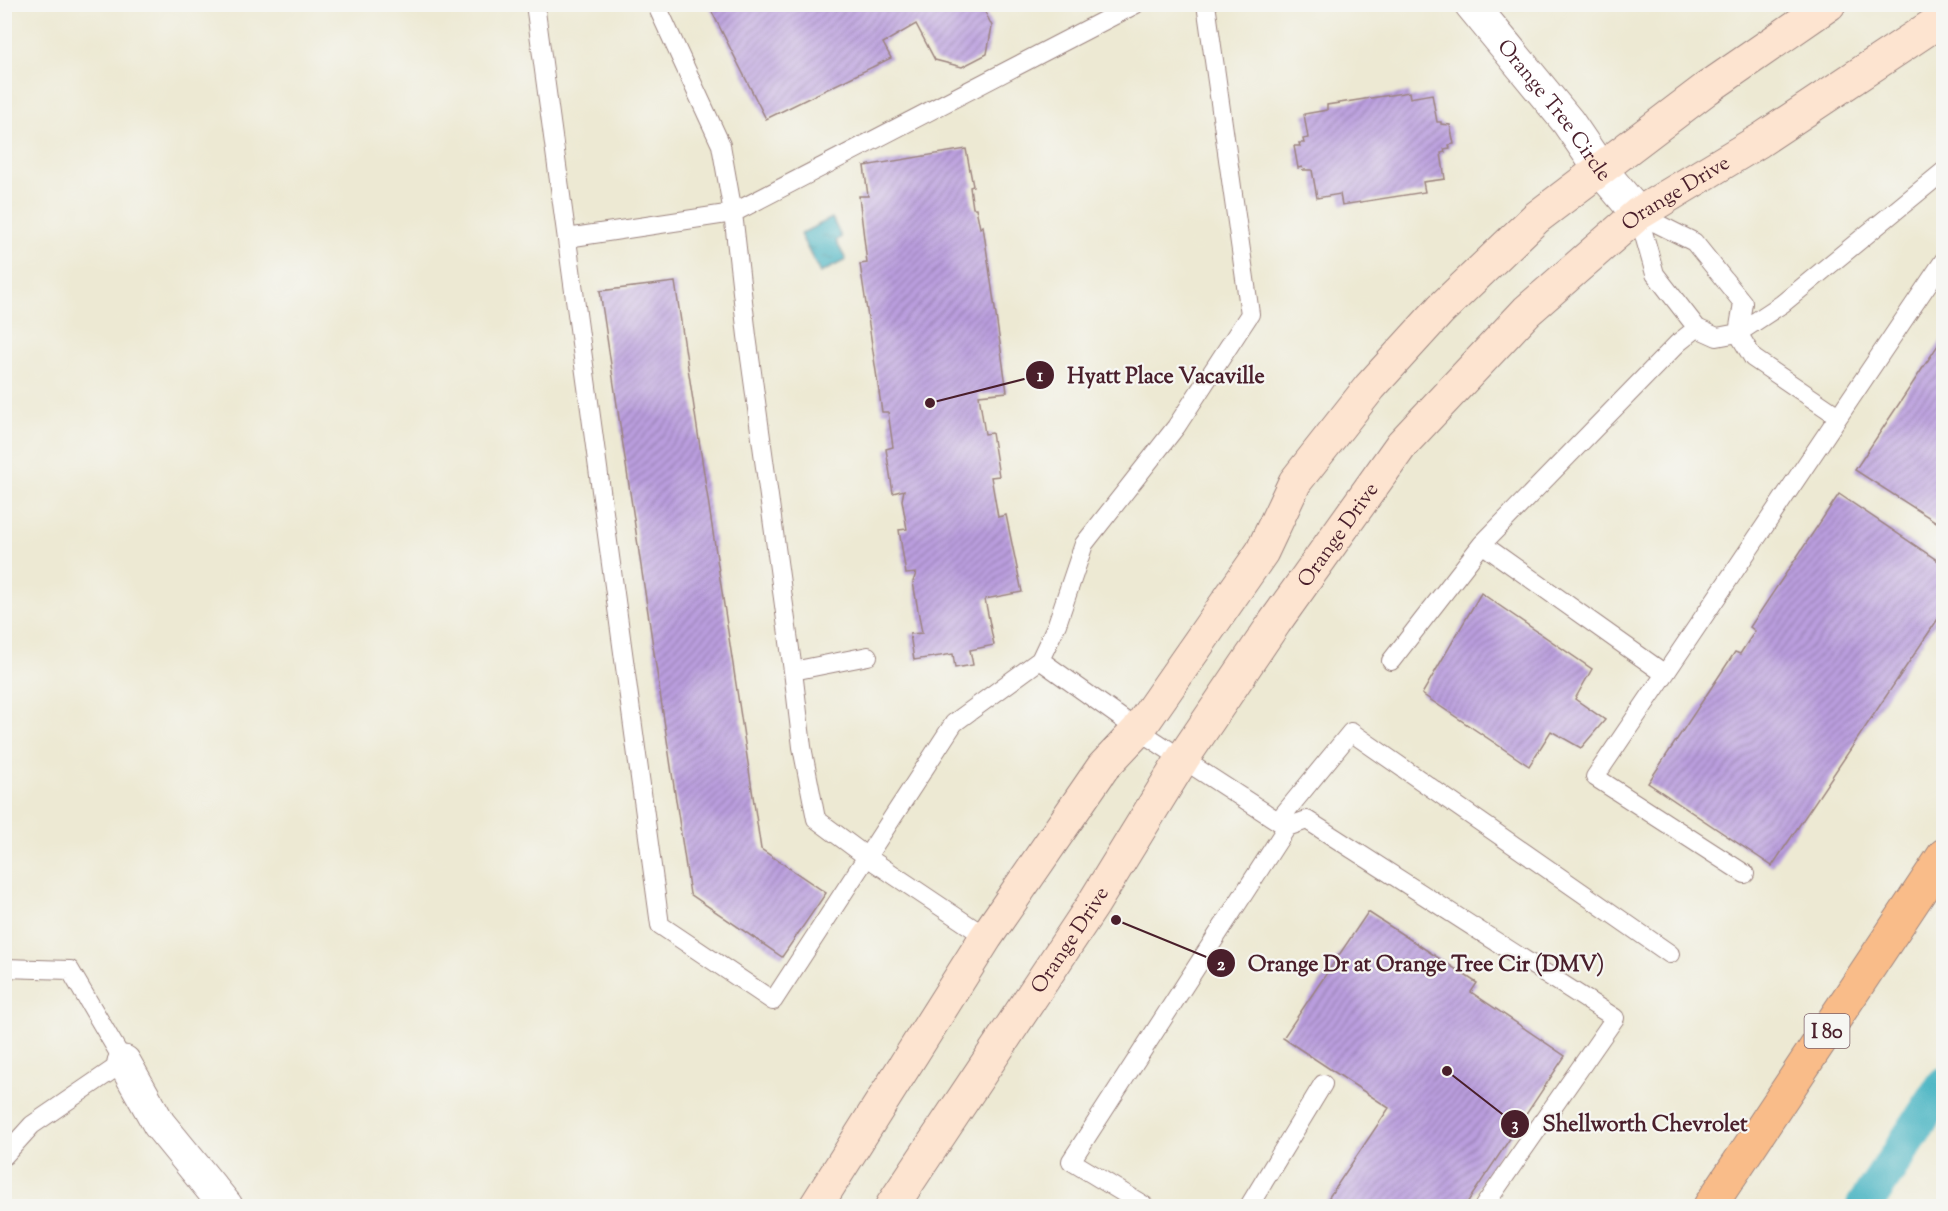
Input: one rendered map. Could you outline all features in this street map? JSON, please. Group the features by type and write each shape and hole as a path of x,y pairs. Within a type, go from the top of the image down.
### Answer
{"highway":[{"name":"I 80","path":"1710,1206 1944,855"}],"street":[{"name":"Orange Tree Circle","path":"1471,4 1568,122 1600,169 1638,214"},
{"path":"816,1206 986,937 1103,767 1138,730 1262,552 1295,482 1370,387 1441,309 1536,218 1706,89 1829,4"},
{"name":"Orange Drive","path":"896,1205 1092,906 1183,758 1275,622 1402,444 1527,311 1638,214 1759,141 1944,18"},
{"path":"124,1062 159,1124 226,1206"}],"lane":[{"path":"535,4 660,925 773,1001 954,723 1040,660 1057,624 1084,544 1176,427 1250,314 1206,4"},
{"path":"656,4 721,146 733,213 747,336 802,747 816,819 867,857 986,937"},
{"path":"567,238 733,213 1136,4"},
{"path":"1638,214 1654,274 1697,328 1717,337 1738,333 1782,304 1944,171"},
{"path":"1638,214 1694,242 1743,303 1738,333 1753,357 1838,416"},
{"path":"1745,874 1595,777 1944,260"},
{"path":"1391,661 1482,544 1678,343 1697,328"},
{"path":"1482,544 1665,674"},
{"path":"793,671 868,656"},
{"path":"1040,660 1138,730 1282,824 1307,820 1615,1018 1484,1206"},
{"path":"1145,1206 1071,1161 1282,824 1351,732 1670,954"},
{"path":"4,968 70,970 124,1062 32,1125 4,1156"},
{"path":"1249,1206 1323,1084"}],"water":[{"path":"832,218 841,237 836,241 846,260 820,273 800,234"}],"building":[{"path":"708,4 981,4 992,26 987,54 962,67 935,60 916,24 883,43 891,58 766,119"},
{"path":"1409,92 1410,98 1432,94 1437,122 1450,125 1454,144 1449,145 1450,148 1444,149 1445,152 1441,153 1445,179 1423,182 1425,192 1342,205 1340,194 1317,198 1312,170 1298,168 1294,146 1300,146 1299,143 1304,143 1303,139 1308,138 1304,114 1327,110 1327,105"},
{"path":"966,149 973,186 970,187 973,208 976,208 980,228 983,226 1007,392 979,395 985,434 992,433 999,476 991,477 998,517 1006,515 1022,592 985,599 994,645 970,650 973,665 955,668 953,654 914,660 910,634 922,633 913,582 916,573 906,574 899,530 907,529 902,500 904,490 893,493 886,449 893,447 888,412 882,412 860,264 867,263 859,196 868,196 864,166"},
{"path":"675,282 761,849 826,893 782,957 690,894 600,291"},
{"path":"1944,336 1944,527 1855,470"},
{"path":"1839,494 1944,565 1944,610 1772,866 1648,783 1735,652 1740,654 1755,631 1750,627"},
{"path":"1481,593 1592,669 1575,699 1605,720 1581,748 1551,731 1529,766 1422,694"},
{"path":"1368,912 1477,983 1471,992 1565,1056 1465,1206 1323,1206 1389,1108 1283,1038"}],"waterway":[{"path":"1864,1206 1944,1085"}],"place":[{"name":"Hyatt Place Vacaville","path":"930,403"},
{"name":"Orange Dr at Orange Tree Cir (DMV)","path":"1116,920"},
{"name":"Shellworth Chevrolet","path":"1447,1071"}]}
